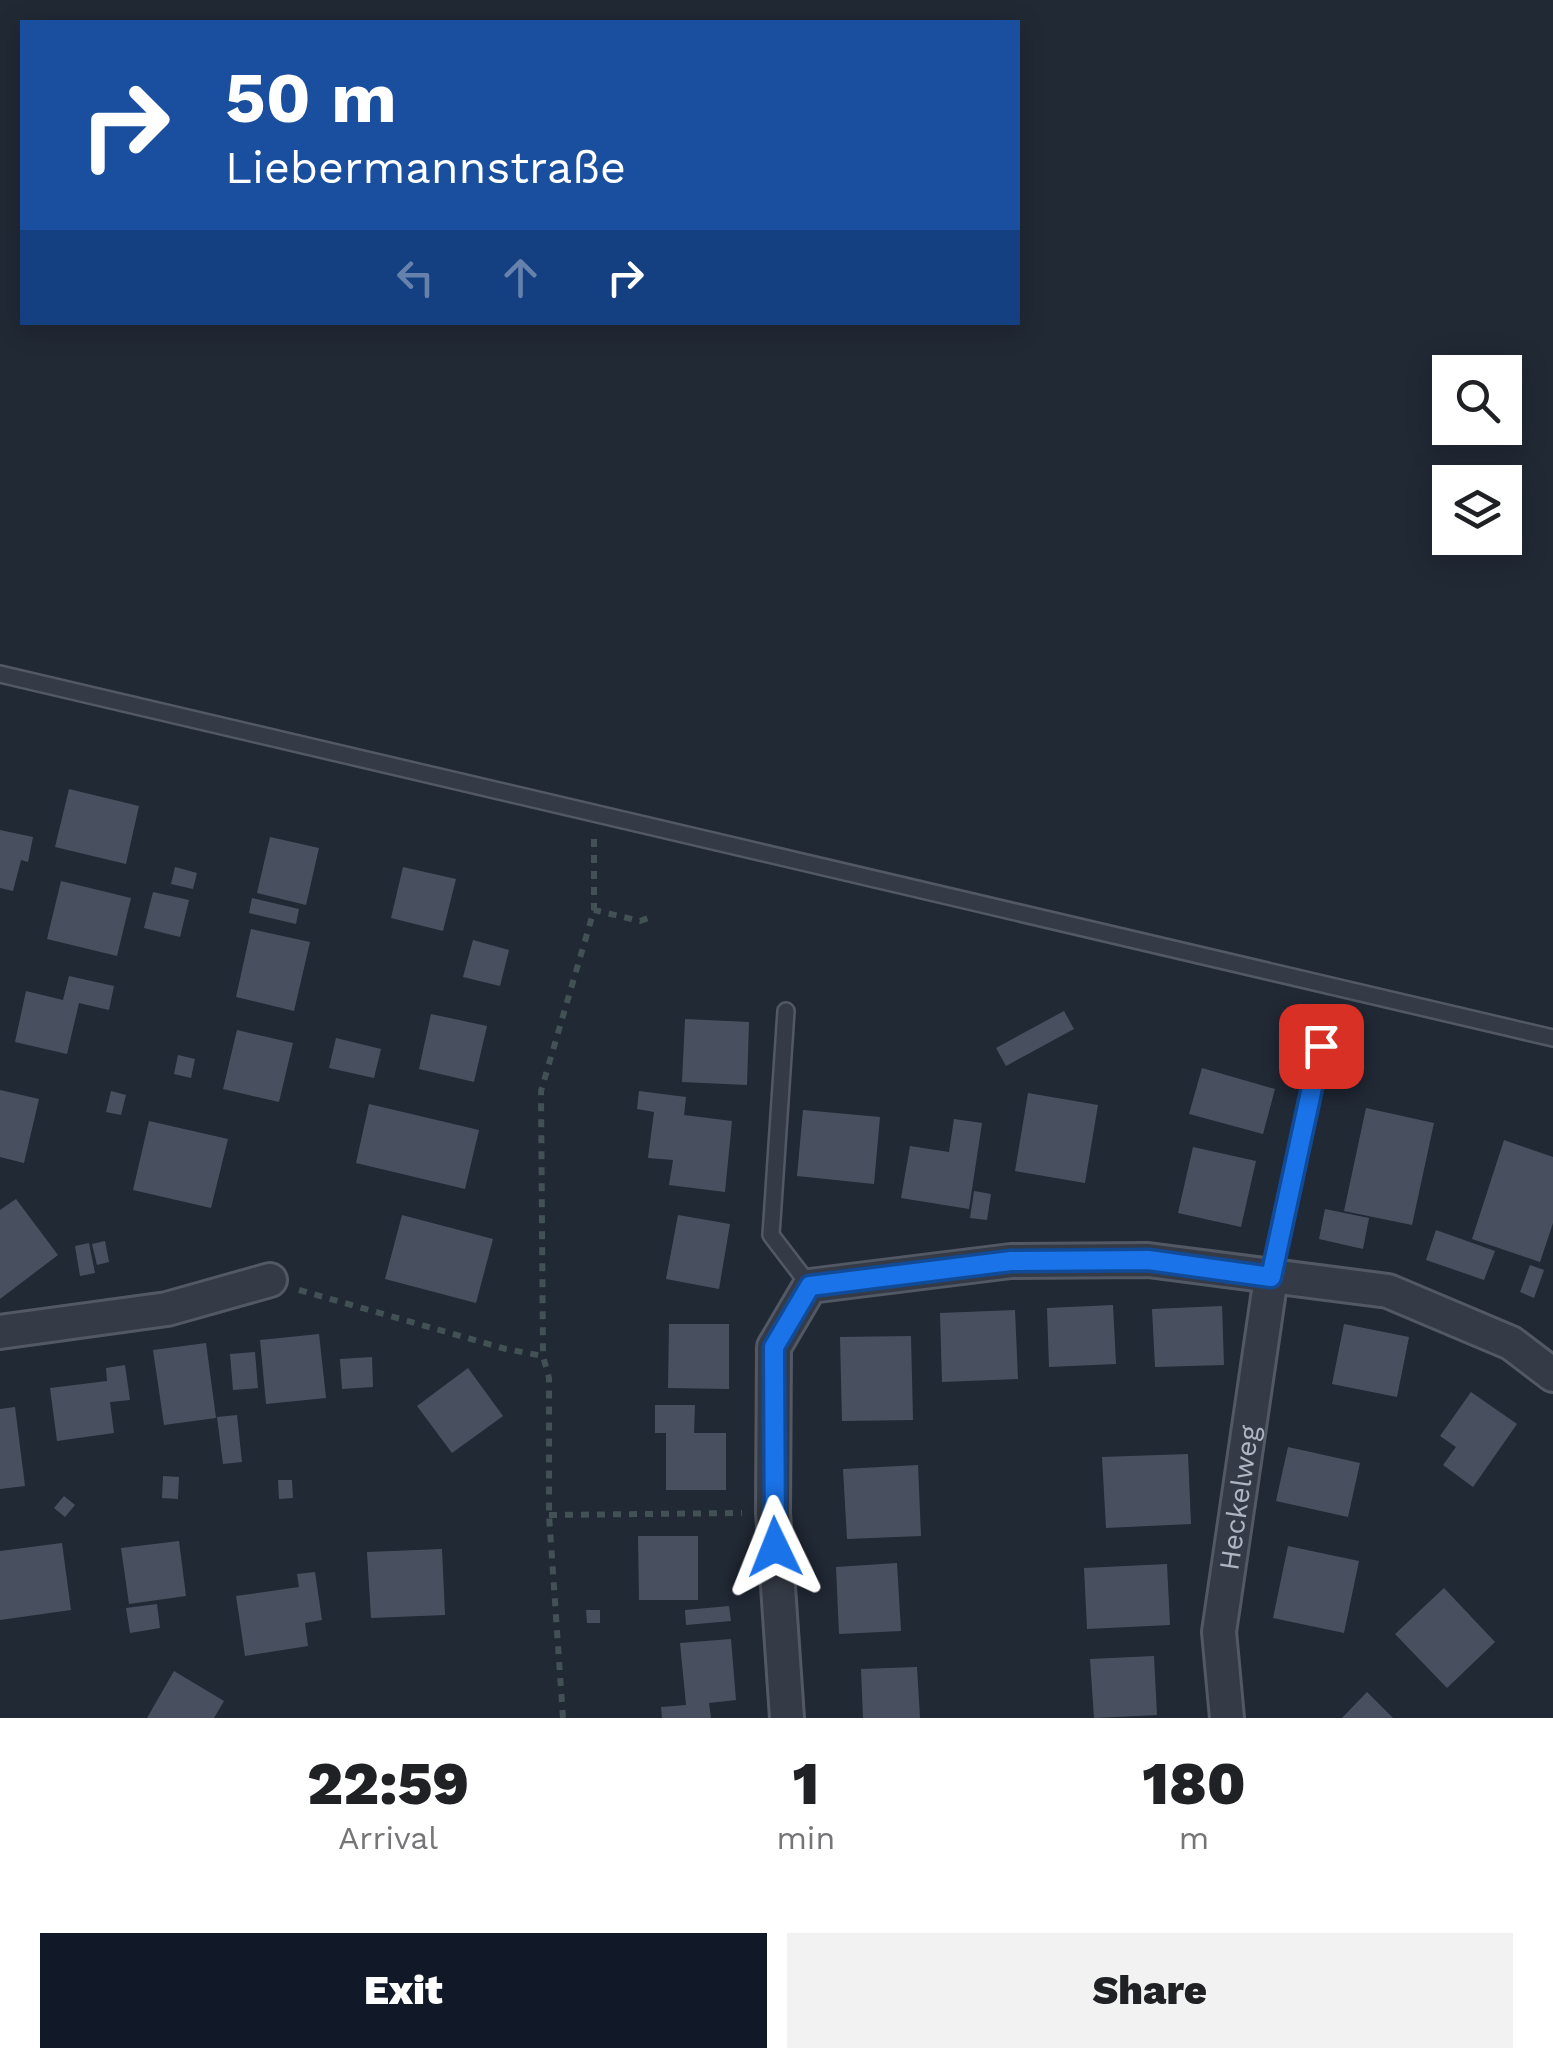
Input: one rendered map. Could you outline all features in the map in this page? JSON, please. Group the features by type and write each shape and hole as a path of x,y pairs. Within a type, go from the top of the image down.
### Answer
{"street":[{"path":"787,1718 773,1513 774,1347 810,1286 1011,1261 1148,1260 1388,1291 1511,1344 1553,1375"},
{"name":"Heckelweg","path":"1227,1718 1219,1632 1271,1277"},
{"path":"0,1332 167,1309 270,1280"}],"lane":[{"path":"0,674 1553,1038"},
{"path":"786,1011 771,1235 810,1286"},
{"path":"1271,1277 1321,1046"}],"path":[{"path":"562,1718 548,1515 549,1378 543,1356 541,1091 594,910 593,812"},
{"path":"594,910 640,920 652,917"},
{"path":"270,1280 506,1349 543,1356"},
{"path":"548,1515 773,1513"}],"building":[{"path":"69,789 139,806 126,864 55,847"},
{"path":"0,830 33,837 28,862 21,860 13,891 0,888"},
{"path":"270,837 319,848 306,905 257,893"},
{"path":"175,867 197,873 193,889 171,884"},
{"path":"403,867 456,879 443,931 391,918"},
{"path":"61,881 131,898 117,956 47,939"},
{"path":"153,892 189,900 180,937 144,928"},
{"path":"252,898 299,909 296,924 249,913"},
{"path":"251,929 310,942 294,1011 236,997"},
{"path":"473,940 509,950 500,986 463,977"},
{"path":"69,976 114,986 109,1010 79,1003 67,1054 15,1042 26,991 63,1000"},
{"path":"1064,1011 1074,1029 1006,1066 996,1048"},
{"path":"431,1014 487,1026 474,1082 419,1069"},
{"path":"685,1019 749,1022 747,1085 682,1082"},
{"path":"237,1030 293,1043 279,1102 223,1089"},
{"path":"336,1038 381,1049 374,1078 329,1068"},
{"path":"178,1055 195,1059 191,1078 174,1074"},
{"path":"1202,1068 1275,1089 1263,1134 1189,1114"},
{"path":"0,1090 39,1099 24,1163 0,1157"},
{"path":"111,1091 126,1095 121,1115 106,1112"},
{"path":"639,1091 686,1097 684,1115 732,1121 725,1192 669,1185 673,1160 648,1158 654,1112 637,1109"},
{"path":"1028,1093 1098,1105 1085,1183 1015,1171"},
{"path":"369,1104 479,1130 465,1189 356,1163"},
{"path":"1366,1108 1434,1123 1412,1225 1344,1211"},
{"path":"803,1110 880,1117 874,1184 797,1176"},
{"path":"954,1119 982,1123 969,1209 901,1198 910,1146 949,1152"},
{"path":"149,1121 228,1139 211,1208 133,1190"},
{"path":"1504,1140 1553,1157 1553,1223 1540,1262 1472,1239"},
{"path":"1193,1147 1256,1161 1241,1227 1178,1213"},
{"path":"974,1191 991,1194 987,1220 970,1218"},
{"path":"16,1199 58,1255 0,1299 0,1210"},
{"path":"1325,1209 1369,1218 1363,1249 1319,1239"},
{"path":"402,1215 493,1239 476,1303 385,1279"},
{"path":"678,1215 730,1224 719,1289 666,1279"},
{"path":"1436,1230 1495,1251 1484,1280 1426,1260"},
{"path":"105,1241 109,1262 97,1265 92,1244"},
{"path":"89,1243 95,1273 80,1276 75,1246"},
{"path":"1530,1265 1544,1270 1534,1298 1520,1292"},
{"path":"1113,1305 1116,1364 1049,1367 1047,1308"},
{"path":"1222,1306 1224,1365 1155,1367 1152,1309"},
{"path":"1015,1310 1018,1379 942,1382 940,1313"},
{"path":"669,1324 729,1324 729,1389 668,1388"},
{"path":"1344,1324 1409,1337 1397,1397 1332,1384"},
{"path":"319,1334 326,1398 266,1404 260,1340"},
{"path":"911,1336 913,1420 842,1421 840,1337"},
{"path":"206,1343 216,1418 164,1425 153,1350"},
{"path":"255,1352 258,1388 233,1390 230,1354"},
{"path":"372,1357 373,1387 342,1389 340,1359"},
{"path":"125,1365 130,1400 110,1402 114,1433 57,1441 50,1388 107,1381 106,1368"},
{"path":"468,1368 503,1416 452,1453 417,1406"},
{"path":"1471,1392 1517,1424 1473,1487 1443,1465 1456,1447 1440,1436"},
{"path":"655,1405 695,1405 694,1433 726,1433 726,1490 666,1490 666,1433 655,1433"},
{"path":"15,1407 25,1486 0,1489 0,1409"},
{"path":"237,1415 242,1462 223,1464 217,1417"},
{"path":"1288,1447 1360,1463 1348,1517 1276,1501"},
{"path":"1188,1454 1191,1524 1106,1528 1102,1457"},
{"path":"918,1465 921,1536 847,1539 843,1469"},
{"path":"163,1476 179,1477 178,1499 162,1498"},
{"path":"278,1480 292,1480 293,1498 279,1499"},
{"path":"64,1496 75,1505 65,1517 54,1508"},
{"path":"638,1536 698,1536 698,1600 639,1600"},
{"path":"179,1541 186,1596 129,1604 121,1548"},
{"path":"62,1543 71,1610 0,1620 0,1551"},
{"path":"1288,1546 1359,1561 1344,1633 1273,1618"},
{"path":"442,1549 445,1615 371,1618 367,1552"},
{"path":"897,1563 901,1631 839,1634 836,1567"},
{"path":"1167,1564 1170,1625 1087,1629 1084,1568"},
{"path":"315,1572 322,1620 305,1623 308,1646 245,1656 236,1596 299,1587 297,1574"},
{"path":"1444,1588 1495,1642 1447,1688 1395,1634"},
{"path":"157,1604 160,1628 130,1633 126,1608"},
{"path":"729,1606 731,1621 686,1625 685,1610"},
{"path":"586,1610 600,1610 600,1623 587,1623"},
{"path":"731,1639 736,1700 709,1703 711,1718 662,1718 661,1707 686,1705 680,1643"},
{"path":"1154,1656 1157,1715 1094,1718 1090,1659"},
{"path":"917,1667 920,1718 863,1718 861,1669"},
{"path":"174,1671 224,1701 214,1718 147,1718"},
{"path":"1367,1692 1393,1718 1342,1718"}],"route":[{"path":"775,1547 774,1347 810,1286 1011,1261 1148,1260 1271,1277 1321,1046"}]}
